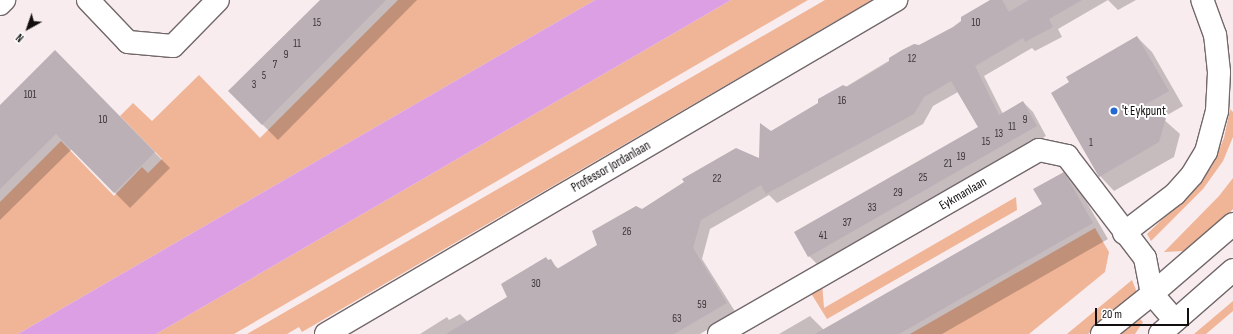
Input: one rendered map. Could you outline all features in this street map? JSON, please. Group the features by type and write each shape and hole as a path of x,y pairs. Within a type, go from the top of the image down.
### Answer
{"street":[{"path":"0,4 4,0"},
{"path":"88,0 128,42 173,46 218,0"},
{"name":"Professor Jordanlaan","path":"326,334 896,0"},
{"path":"1124,233 1176,194 1192,175 1206,152 1217,111 1219,72 1215,35 1202,0"},
{"name":"Eykmanlaan","path":"719,334 1039,150 1067,156 1124,233 1145,258 1152,294"},
{"path":"1102,334 1152,294 1233,224"},
{"path":"1152,294 1167,327 1233,270"}],"shaded area":[{"path":"398,0 595,0 18,334 0,334 0,202 61,141 114,196 142,167 148,173 162,159 120,116 133,103 152,121 199,75 260,138"},
{"path":"595,0 731,0 156,334 18,334"},
{"path":"731,0 808,0 234,334 156,334"},
{"path":"825,0 872,0 302,332 299,327 287,334 247,334"},
{"path":"1230,109 1233,112 1233,137 1223,161 1203,189 1151,241 1147,234 1196,187 1212,166 1224,138"},
{"path":"1233,178 1233,209 1220,223 1187,254 1184,251 1164,252 1219,196"},
{"path":"1016,197 1017,210 827,319 809,290 822,282 824,308"},
{"path":"1095,228 1109,252 1105,272 1029,334 910,334"},
{"path":"1132,280 1138,295 1088,334 1067,334"},
{"path":"1233,301 1233,311 1206,334 1194,334"},
{"path":"1138,317 1143,322 1135,334 1114,334"}],"building":[{"path":"320,0 386,0 262,125 228,91"},
{"path":"990,0 1002,0 1009,12 1029,0 1082,0 1049,19 1053,27 1025,42 1023,38 975,66 999,115 1023,101 1037,126 808,257 794,232 978,127 951,81 924,97 914,114 766,194 761,185 701,220 693,248 727,303 674,334 446,334 507,297 501,284 546,257 548,260 551,259 557,269 597,245 592,231 636,206 642,209 684,182 682,179 736,148 759,158 760,123 771,131 818,103 818,99 843,85 847,87 889,62 889,58 902,50 914,44 919,45 953,27 961,21 961,17"},
{"name":"'t Eykpunt","path":"1137,36 1169,91 1134,111 1166,118 1159,142 1099,177 1051,93 1069,82 1066,77"},
{"path":"55,50 155,152 114,193 56,134 0,189 0,105"},
{"path":"1064,172 1093,223 899,334 815,334 1042,204 1033,189"}],"place":[{"name":"'t Eykpunt","path":"1114,111"}]}
